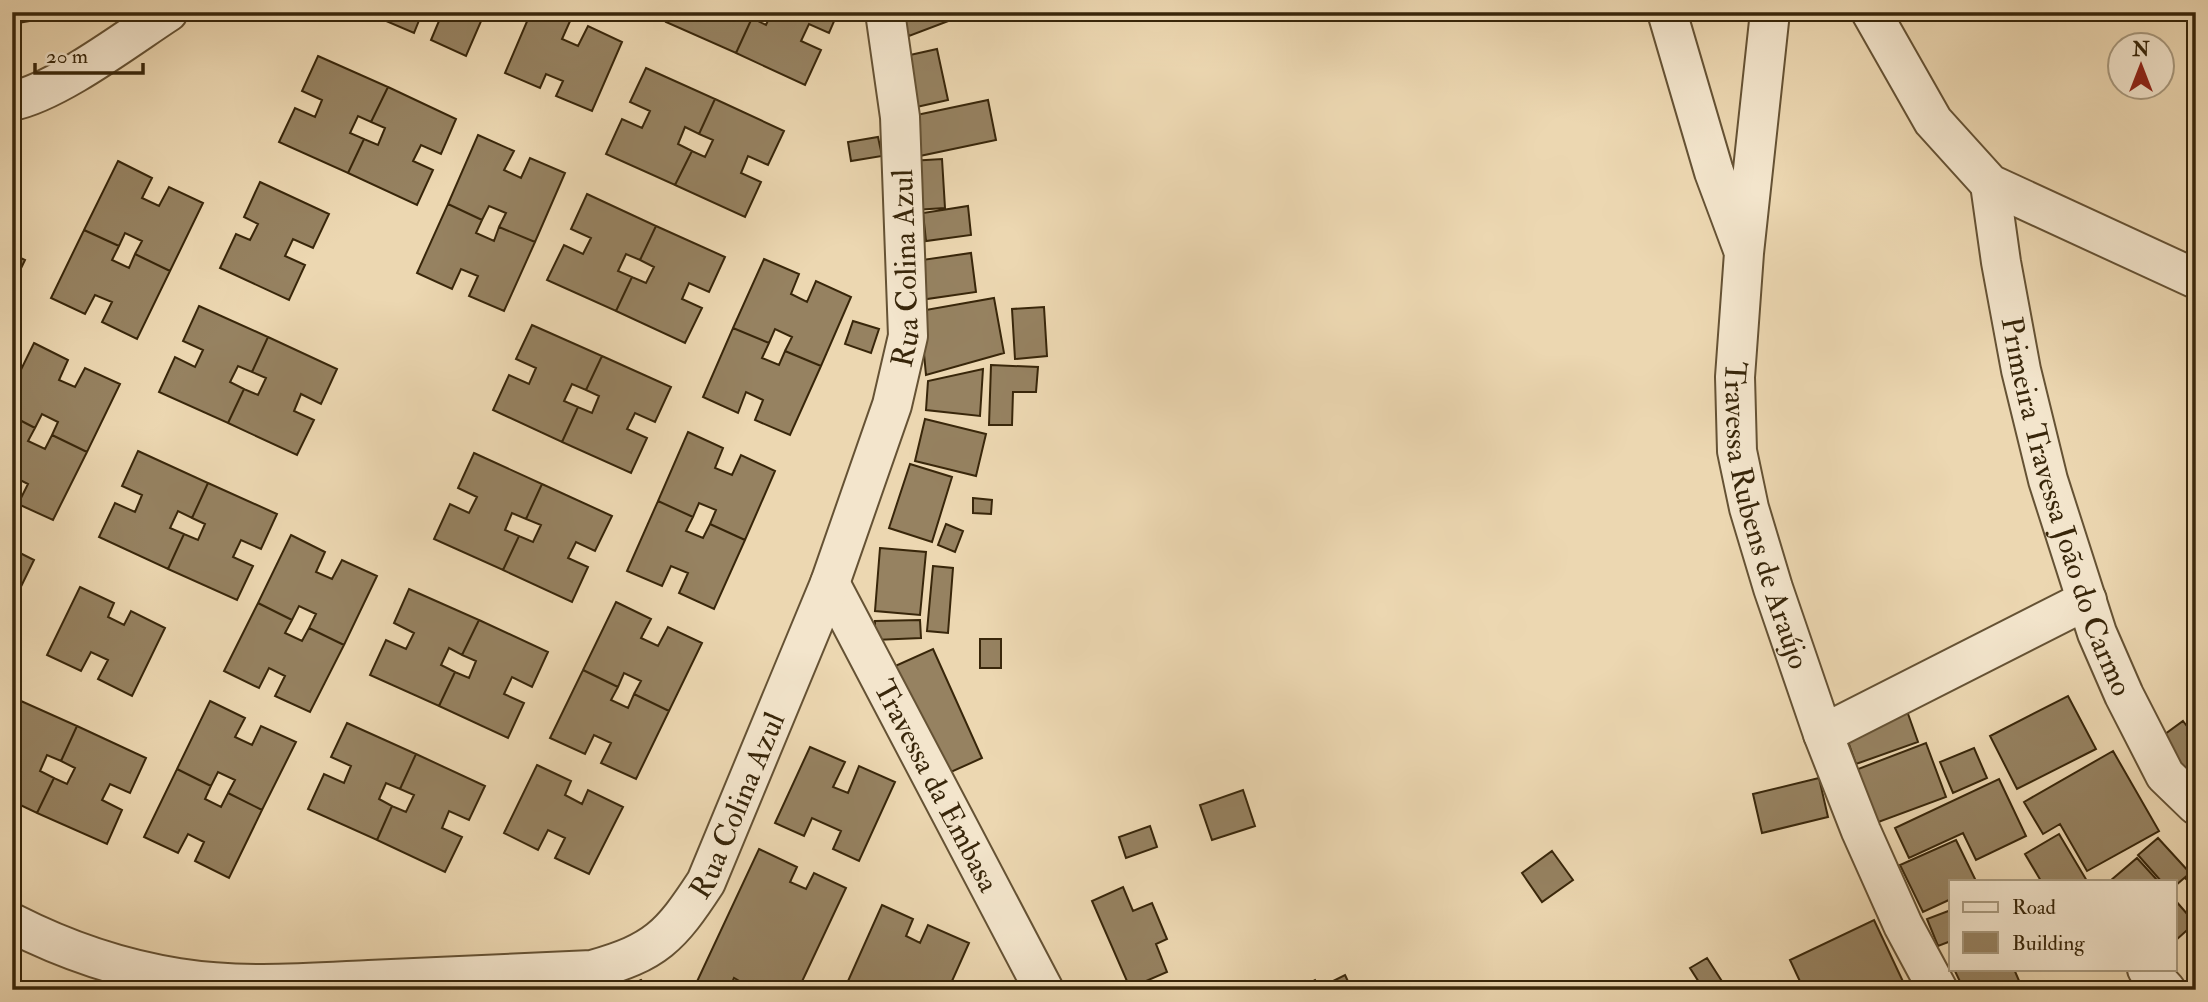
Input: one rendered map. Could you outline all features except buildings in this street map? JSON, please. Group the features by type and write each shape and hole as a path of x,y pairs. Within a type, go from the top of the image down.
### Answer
{"street":[{"path":"12,101 22,99 67,77 168,12"},
{"name":"Rua Colina Azul","path":"12,923 73,950 121,965 178,978 289,984 592,970 627,960 659,943 683,918 706,881 830,583 892,405 908,336 901,117 886,12"},
{"path":"1667,12 1714,172 1744,253"},
{"name":"Travessa Rubens de Araújo","path":"1770,12 1744,253 1735,377 1737,451 1749,508 1773,588 1823,734 1861,831 1903,925 1938,990"},
{"path":"1871,12 1933,121 1990,184 2196,279"},
{"name":"Primeira Travessa João do Carmo","path":"1990,184 2021,370 2048,480 2097,633 2124,695 2165,775 2196,805"},
{"name":"Travessa da Embasa","path":"830,583 1044,990"},
{"path":"1823,734 2087,600"},
{"path":"2148,970 2166,990"}]}
